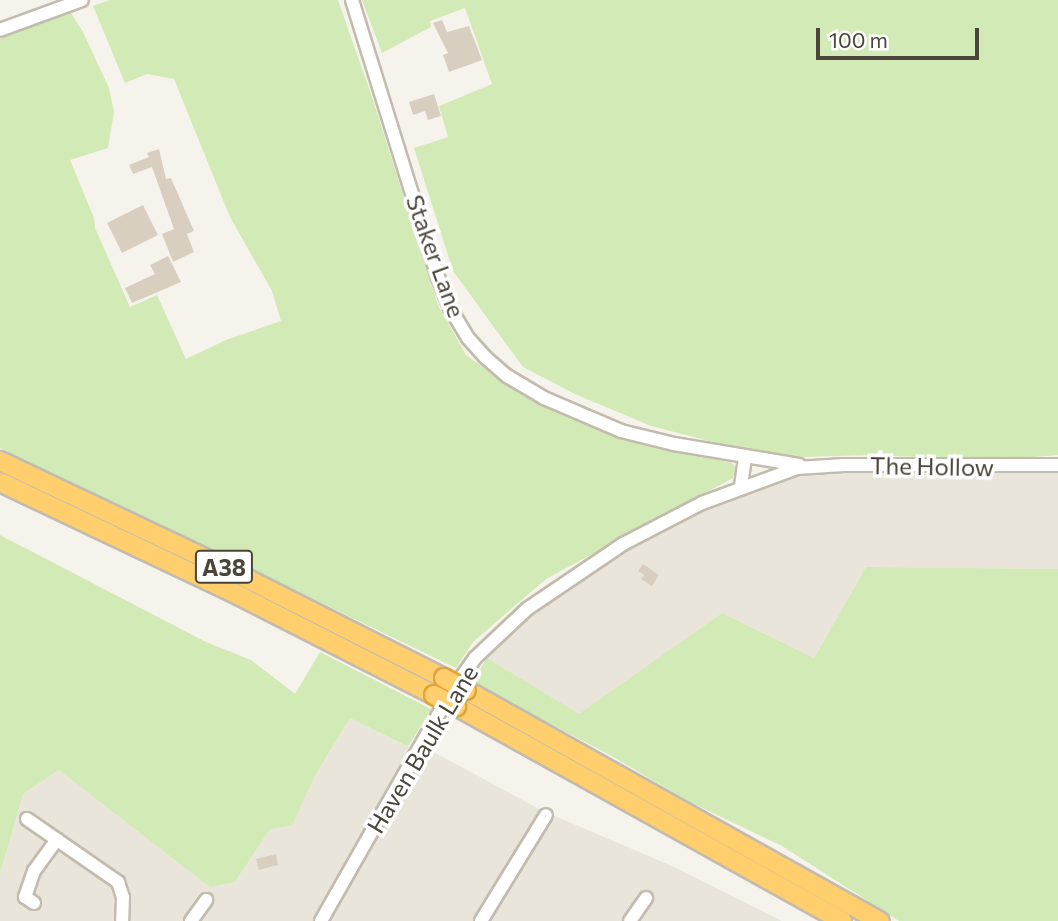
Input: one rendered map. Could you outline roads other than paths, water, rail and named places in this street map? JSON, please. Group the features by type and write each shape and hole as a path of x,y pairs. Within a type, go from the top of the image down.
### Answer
{"highway":[{"name":"A38","path":"0,461 207,559 444,678 880,921"},
{"name":"A38","path":"0,482 229,591 456,706 842,921"}],"street":[{"path":"0,30 82,0"},
{"name":"Staker Lane","path":"352,0 438,277 450,308 468,338 507,376 579,415 621,431 674,444 807,467"},
{"path":"741,486 745,456"},
{"name":"The Hollow","path":"807,467 1058,465"},
{"name":"Haven Baulk Lane","path":"321,921 451,692 475,657 497,634 546,595 623,544 741,486 807,467"},
{"path":"27,819 117,882 123,897 122,921"},
{"path":"481,921 545,825"},
{"path":"34,903 25,897 34,871 57,839"},
{"path":"191,921 206,900"},
{"path":"630,921 638,903"}]}
